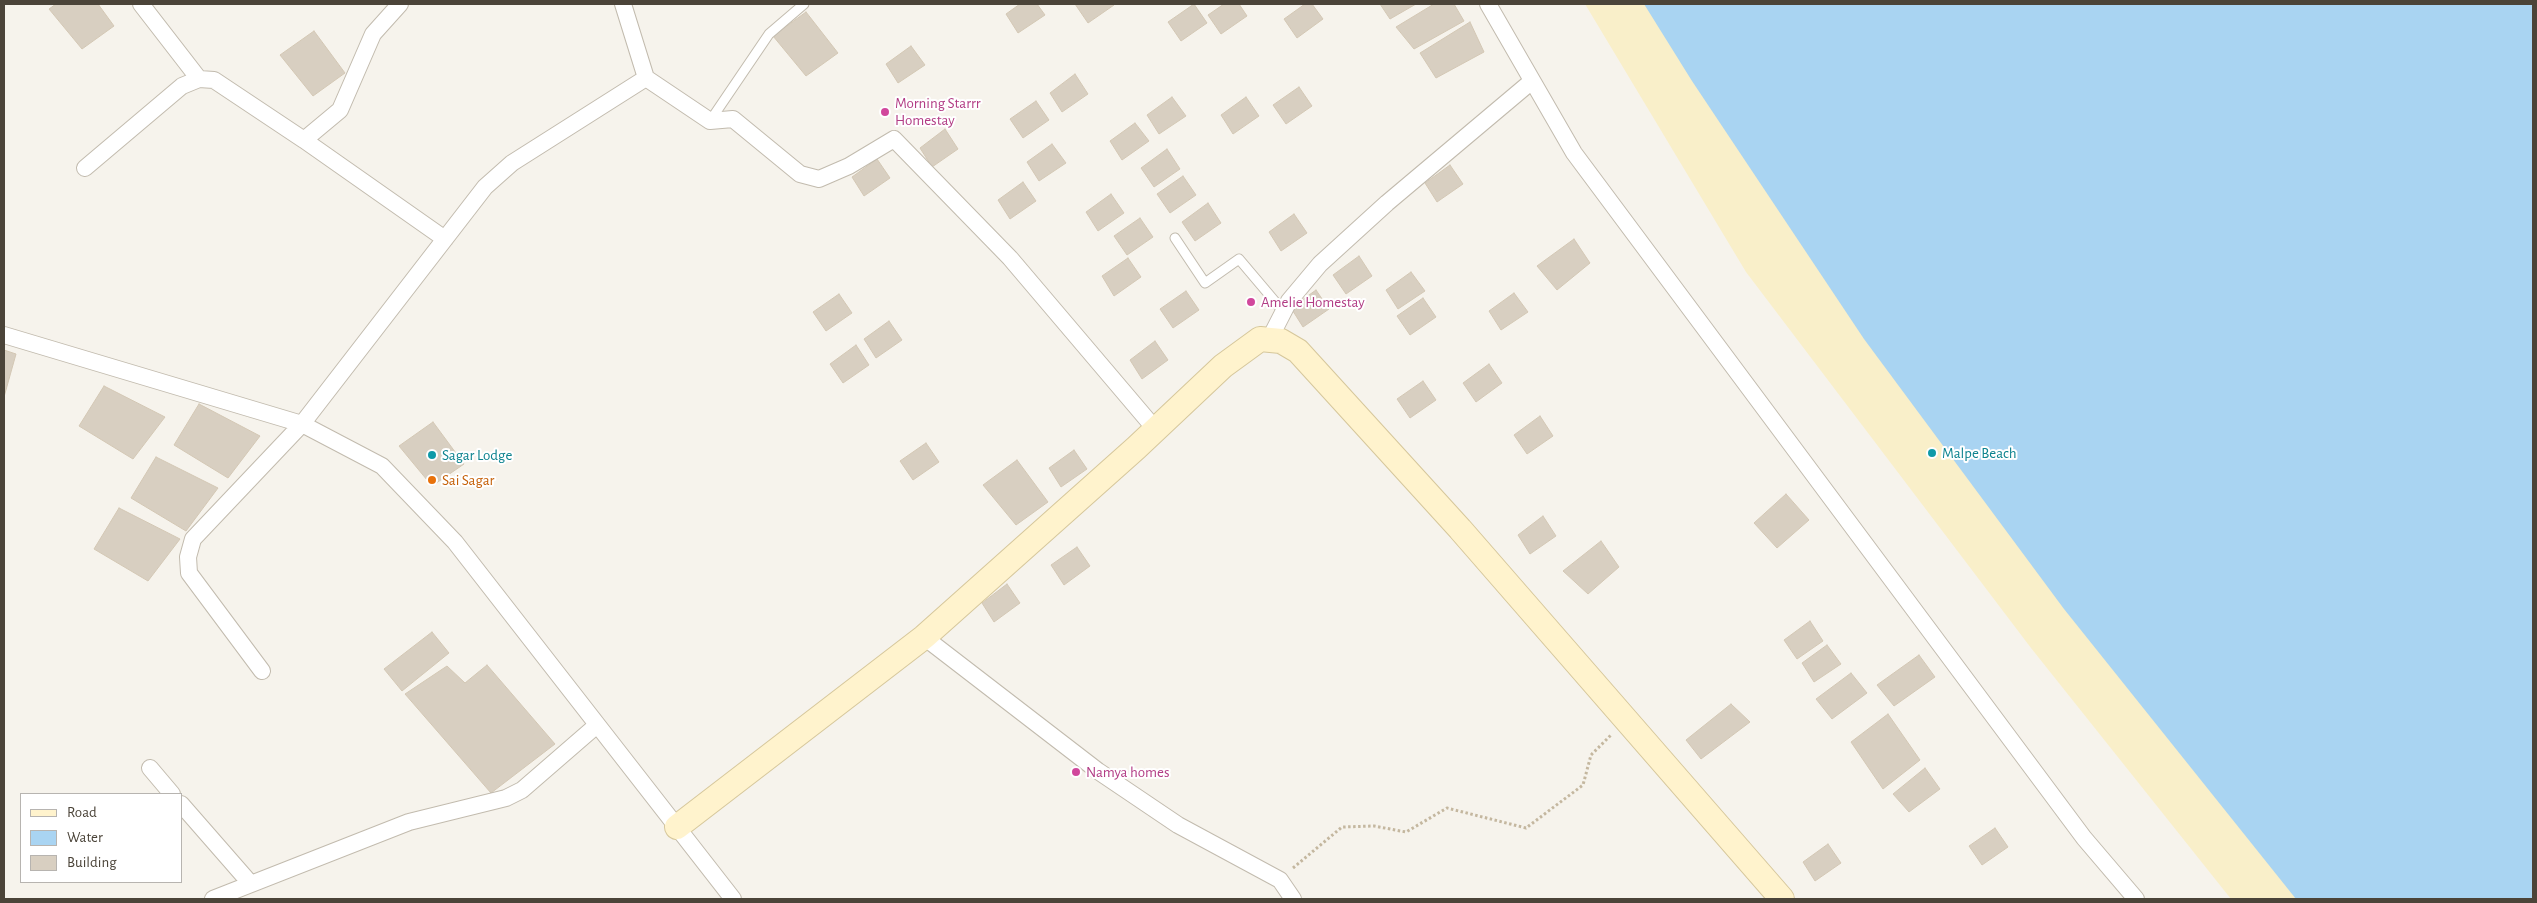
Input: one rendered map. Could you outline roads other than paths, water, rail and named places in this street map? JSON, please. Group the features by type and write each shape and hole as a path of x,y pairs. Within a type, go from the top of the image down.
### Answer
{"street":[{"path":"141,4 199,79"},
{"path":"304,140 340,110 373,34 400,4"},
{"path":"623,4 646,78 710,122 733,119 800,174 819,178 849,166 894,139 1010,258 1156,430"},
{"path":"1488,4 1574,153 2084,838 2136,899"},
{"path":"262,671 189,573 188,557 193,539 302,424 485,187 512,163 646,78"},
{"path":"85,168 182,86 199,79 214,80 304,140 445,239"},
{"path":"1269,340 1289,301 1320,264 1386,203 1532,81"},
{"path":"4,335 302,424 382,466 455,542 733,899"},
{"path":"677,827 924,637 1156,430 1223,366 1260,339 1281,341 1298,351 1460,529 1782,899"},
{"path":"924,637 1098,771 1178,825 1280,880 1293,899"},
{"path":"213,899 409,822 506,798 522,790 597,725"},
{"path":"150,768 171,793"},
{"path":"182,805 250,883"}],"lane":[{"path":"710,122 769,34 804,4"},
{"path":"1175,238 1205,283 1239,259 1284,311"}],"water":[{"path":"1644,4 2533,4 2533,899 2296,899 2064,609 1864,339 1692,81"}],"place":[{"name":"Morning Starrr Homestay","path":"885,112"},
{"name":"Amelie Homestay","path":"1251,302"},
{"name":"Malpe Beach","path":"1932,453"},
{"name":"Sagar Lodge","path":"432,455"},
{"name":"Sai Sagar","path":"432,480"},
{"name":"Namya homes","path":"1076,772"}]}
